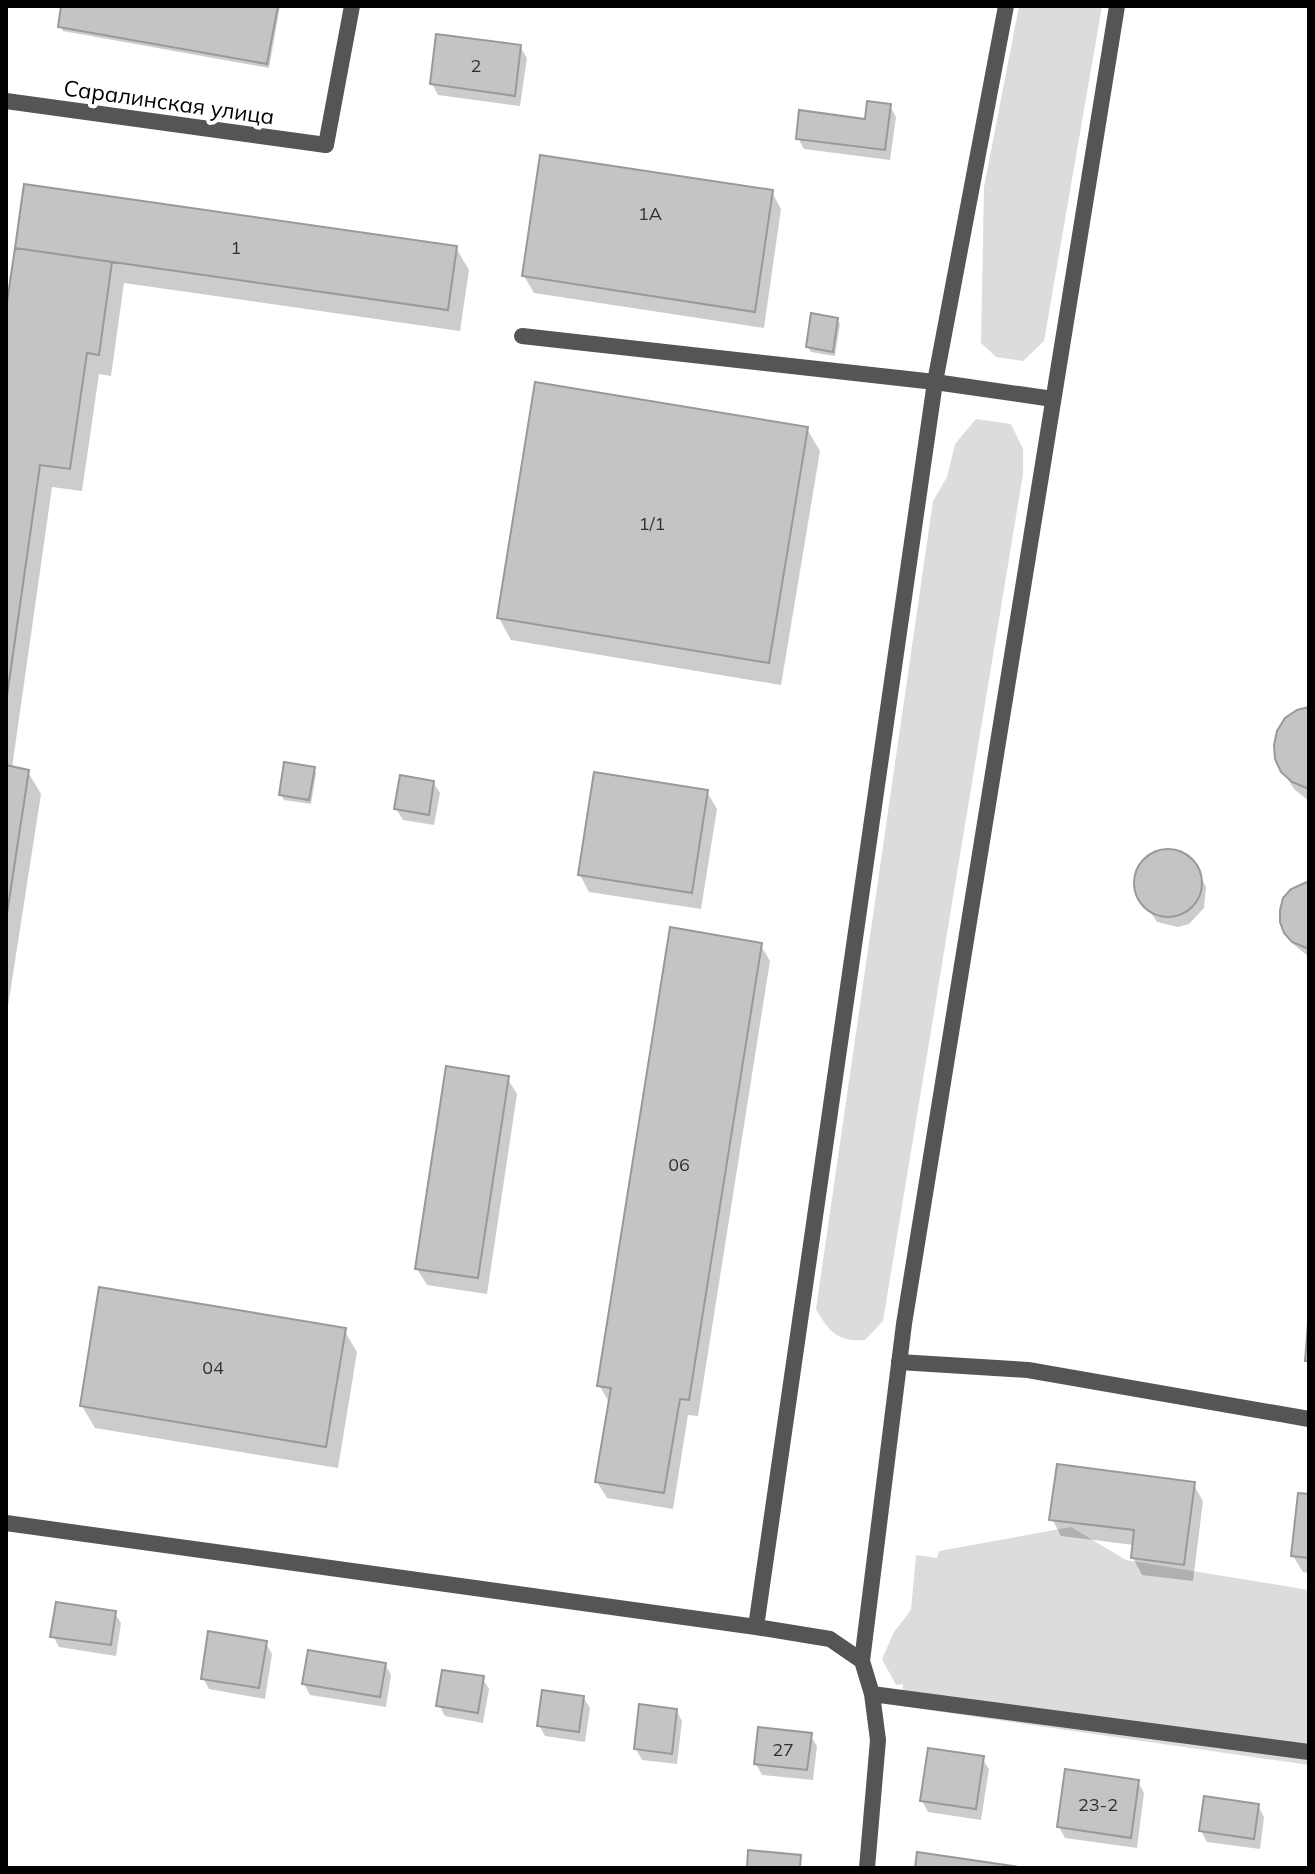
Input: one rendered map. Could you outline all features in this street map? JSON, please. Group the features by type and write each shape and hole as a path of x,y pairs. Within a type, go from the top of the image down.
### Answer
{"street":[{"name":"Саралинская улица","path":"6,101 326,145 352,6"},
{"path":"756,1627 935,382 1006,6"},
{"path":"867,1868 878,1740 872,1694 862,1661 899,1362 1117,6"},
{"path":"522,336 935,382 1053,399"},
{"path":"899,1362 1028,1370 1309,1419"},
{"path":"6,1523 756,1627 830,1639 862,1661"},
{"path":"872,1694 1309,1752"}],"shaded area":[{"path":"1019,6 1102,6 1044,341 1023,361 996,357 981,343 984,187"},
{"path":"976,419 1011,424 1023,449 1023,474 883,1321 865,1340 848,1339 835,1334 816,1309 933,501 947,477 955,444"},
{"path":"1071,1527 1126,1560 1309,1590 1309,1765 901,1706 903,1684 896,1685 882,1659 894,1632 911,1610 916,1555 937,1558 939,1551"}],"building":[{"path":"61,6 278,6 267,64 58,27"},
{"path":"436,34 521,45 515,96 430,84"},
{"path":"867,101 891,104 885,150 796,139 799,110 865,119"},
{"path":"540,155 773,190 755,312 522,276"},
{"path":"24,184 457,246 448,310 15,248"},
{"path":"15,248 112,262 99,355 87,353 70,469 40,465 6,703 6,309"},
{"path":"811,313 838,318 833,352 806,347"},
{"path":"535,382 808,427 769,663 497,618"},
{"path":"1309,707 1309,789 1292,782 1281,772 1275,759 1274,745 1277,731 1285,718"},
{"path":"284,762 315,767 309,800 279,795"},
{"path":"6,765 29,770 6,920"},
{"path":"594,772 708,790 692,893 578,875"},
{"path":"400,775 434,781 429,815 394,809"},
{"path":"1168,849 1192,859 1202,883 1192,907 1168,917 1144,907 1134,883 1144,859"},
{"path":"1309,881 1309,949 1292,942 1284,933 1280,910 1283,898 1291,889"},
{"path":"670,927 762,943 689,1400 680,1399 664,1493 595,1482 611,1388 597,1386"},
{"path":"446,1066 509,1076 478,1278 415,1269"},
{"path":"99,1287 346,1328 326,1447 80,1406"},
{"path":"1309,1311 1309,1361 1305,1361"},
{"path":"1057,1464 1195,1482 1184,1565 1131,1558 1134,1530 1049,1520"},
{"path":"1298,1493 1309,1494 1309,1558 1291,1556"},
{"path":"56,1602 116,1611 111,1645 50,1637"},
{"path":"208,1631 267,1641 259,1688 201,1679"},
{"path":"308,1650 386,1663 380,1697 302,1684"},
{"path":"442,1670 484,1676 478,1713 436,1706"},
{"path":"542,1690 584,1696 579,1732 537,1726"},
{"path":"639,1704 677,1709 672,1754 634,1749"},
{"path":"758,1727 812,1733 807,1770 754,1764"},
{"path":"928,1748 984,1756 976,1809 920,1801"},
{"path":"1065,1769 1139,1780 1131,1838 1057,1827"},
{"path":"1204,1796 1259,1804 1254,1839 1199,1831"},
{"path":"748,1850 801,1855 800,1868 747,1868"},
{"path":"917,1852 1019,1867 1019,1868 915,1868"}]}
